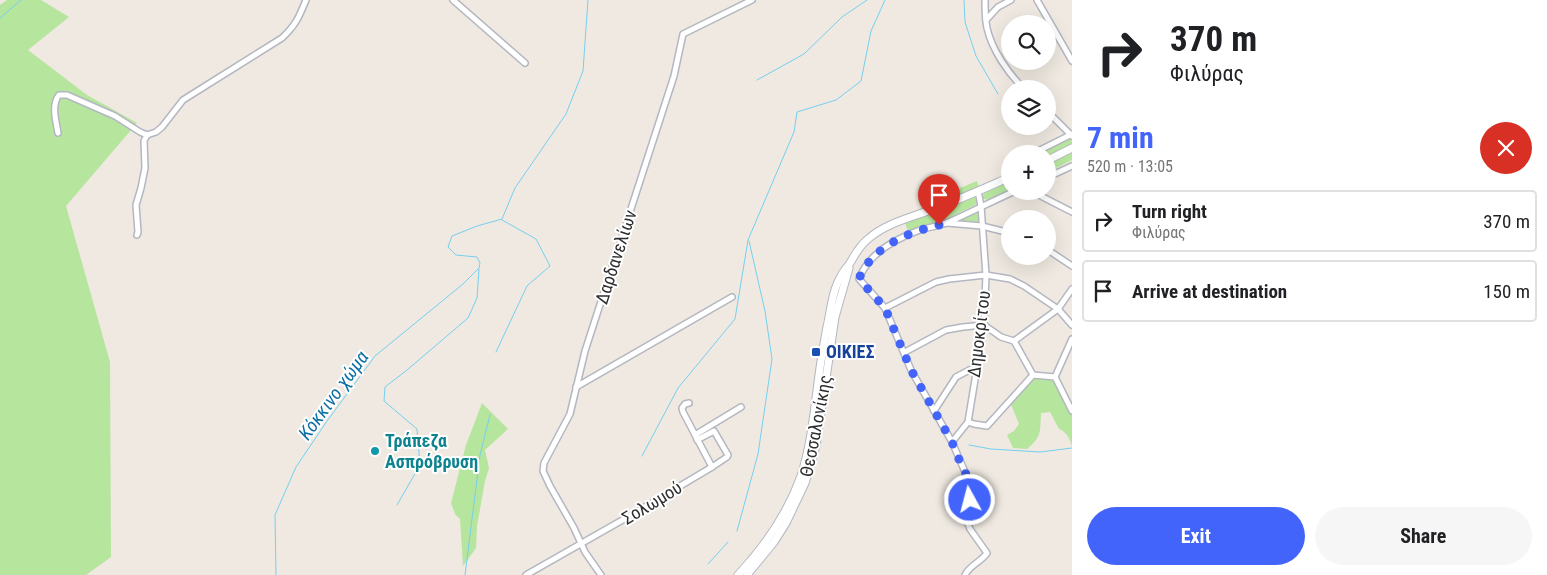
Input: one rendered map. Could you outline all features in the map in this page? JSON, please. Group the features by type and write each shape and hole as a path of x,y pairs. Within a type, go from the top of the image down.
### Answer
{"main road":[{"path":"1056,156 1072,148"},
{"name":"Θεσσαλονίκης","path":"738,575 754,558 770,536 800,478 811,438 821,360 834,293 841,275 860,247 874,234 902,220 933,210 1001,181"},
{"name":"Θεσσαλονίκης","path":"747,575 774,542 786,523 805,483 816,446 836,317 850,263"}],"street":[{"path":"58,133 55,100 59,95 67,95 115,116 147,135 156,132 162,128 183,100 282,38 299,19 306,0"},
{"path":"452,0 525,63"},
{"name":"Δαρδανελίων","path":"581,544 543,471 544,463 570,414 585,351 674,76 683,34 752,0"},
{"path":"985,0 986,20 992,44 1015,80"},
{"path":"986,20 998,7 1011,0"},
{"path":"1037,0 1072,61"},
{"path":"1051,145 1072,135 1056,120"},
{"path":"137,235 136,205 146,168 144,141 147,135"},
{"path":"1056,173 1072,166"},
{"name":"Δημοκρίτου","path":"952,442 968,422 984,326 986,275 981,206 978,191"},
{"path":"965,575 986,553 965,517 964,510 970,500 972,488 952,442 911,370 885,308 859,279 862,272 875,256 892,242 919,230 947,223 1001,197"},
{"path":"1049,200 1072,212"},
{"path":"947,223 982,226 1001,231"},
{"path":"1056,255 1072,266"},
{"path":"885,308 936,282 986,275 1010,279 1024,286 1058,309 1072,325"},
{"path":"1014,341 1058,309 1072,289"},
{"path":"576,387 732,297"},
{"path":"905,352 946,330 984,326 1014,341 1033,375"},
{"path":"1055,377 1069,355 1072,340"},
{"path":"934,410 956,377 977,366"},
{"path":"1033,375 1055,377"},
{"path":"968,422 987,426 1033,375"},
{"path":"1055,377 1072,411"},
{"path":"689,403 682,408 682,412 712,467"},
{"path":"696,437 741,407"},
{"name":"Σολωμού","path":"529,574 728,456 714,431 696,437"},
{"path":"581,544 601,575"}],"green space":[{"path":"7,0 41,0 69,17 28,50 87,95 137,123 66,206 110,362 111,557 86,575 0,575 0,5"},
{"path":"1069,138 1072,141 1072,145 1056,152 1056,145 1054,145"},
{"path":"1072,152 1072,160 1056,168 1056,159"},
{"path":"977,181 979,187 940,202 955,190"},
{"path":"1001,185 1001,194 987,200 982,198 984,193"},
{"path":"975,197 977,204 949,218 908,231 905,223"},
{"path":"977,210 979,222 955,221"},
{"path":"1028,378 1056,378 1072,415 1072,447 1068,436 1059,429 1050,412 1041,413 1038,437 1032,445 1027,449 1013,448 1007,435 1014,431 1019,424 1010,402"},
{"path":"482,403 508,429 485,450 489,468 477,526 476,548 463,566 460,519 455,514 451,503 466,445"}],"waterway":[{"path":"0,18 21,0"},
{"name":"Κόκκινο χώμα","path":"276,575 275,515 296,467 375,356 463,284 479,268 480,263 477,257 456,255 448,247 452,236 502,219 515,188 566,114 583,71 588,0"},
{"path":"757,80 804,54 842,17 867,0"},
{"path":"642,456 678,388 735,319 748,240 794,132 797,112 836,100 861,81 871,31 885,0"},
{"path":"964,0 965,22 976,56 998,94"},
{"name":"Κόκκινο χώμα","path":"496,352 527,286 550,266 536,239 502,220"},
{"path":"737,531 758,454 772,359 765,311 749,241"},
{"name":"Κόκκινο χώμα","path":"397,505 420,465 417,429 384,401 385,387 468,318 477,298 479,269"},
{"name":"Κόκκινο χώμα","path":"465,575 480,455 490,415"},
{"path":"969,445 991,449 1040,452 1072,448"},
{"path":"708,564 728,542"}],"place":[{"name":"ΟΙΚΙΕΣ","path":"816,352"},
{"name":"Τράπεζα Ασπρόβρυση","path":"375,451"}],"route":[{"path":"939,225 919,230 883,248 862,272 859,279 885,308 911,370 952,442 972,488 970,500"}]}
